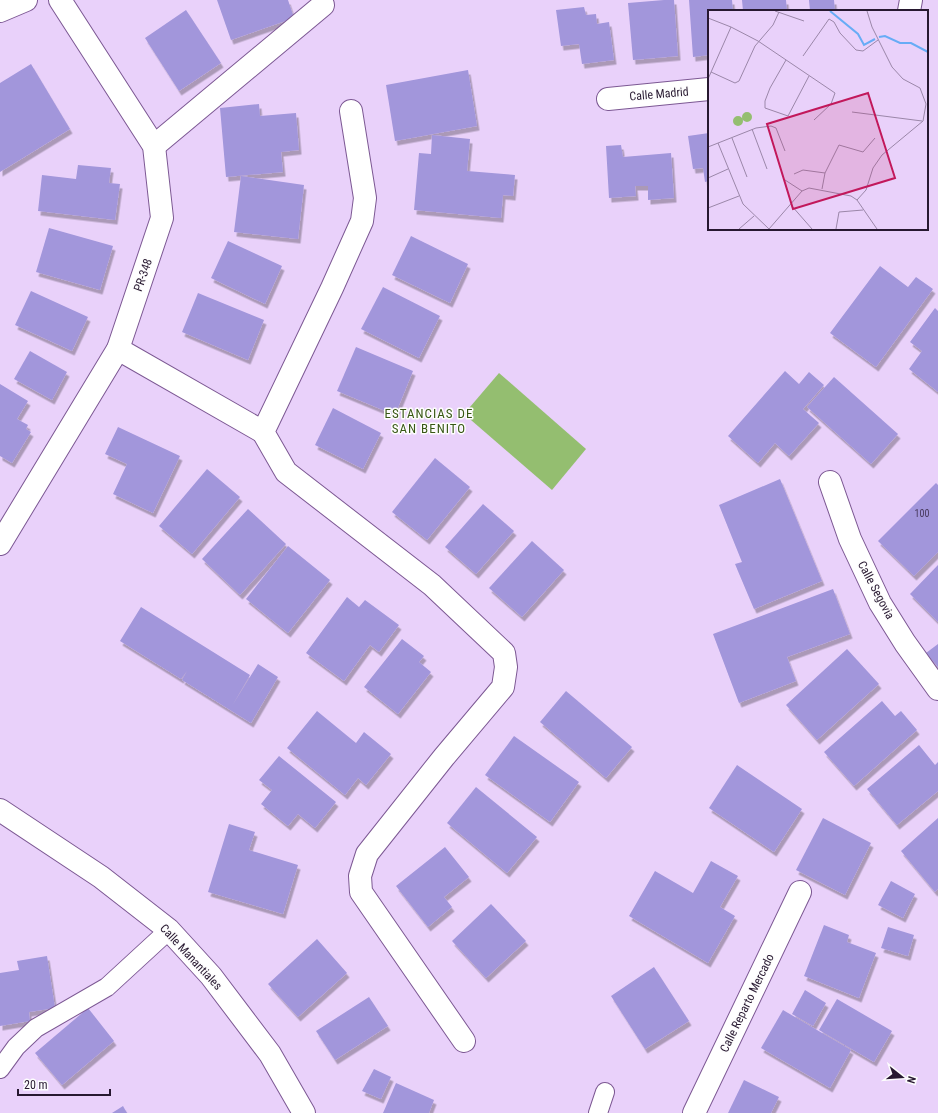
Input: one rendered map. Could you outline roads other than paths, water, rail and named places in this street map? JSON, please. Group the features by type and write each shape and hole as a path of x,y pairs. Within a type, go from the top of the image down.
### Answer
{"street":[{"path":"0,11 26,0"},
{"name":"PR-348","path":"0,544 118,348 162,218 154,146 60,0"},
{"path":"909,10 911,0"},
{"path":"154,146 323,5"},
{"name":"Calle Madrid","path":"608,99 708,89"},
{"path":"263,432 332,288 362,221 365,198 351,111"},
{"path":"118,348 263,432 286,472 432,585 504,653 506,667 503,687 444,757 367,854 360,876 361,892 464,1041"},
{"name":"Calle Segovia","path":"830,482 850,539 880,603 905,643 938,689"},
{"name":"Calle Manantiales","path":"0,810 101,877 169,930 211,976 270,1054 304,1113"},
{"name":"Calle Reparto Mercado","path":"694,1113 800,892"}],"lane":[{"path":"0,1069 16,1047 36,1028 107,987 169,930"},
{"path":"598,1113 605,1092"}],"district":[{"name":"ESTANCIAS DE SAN BENITO","path":"429,420"}]}
